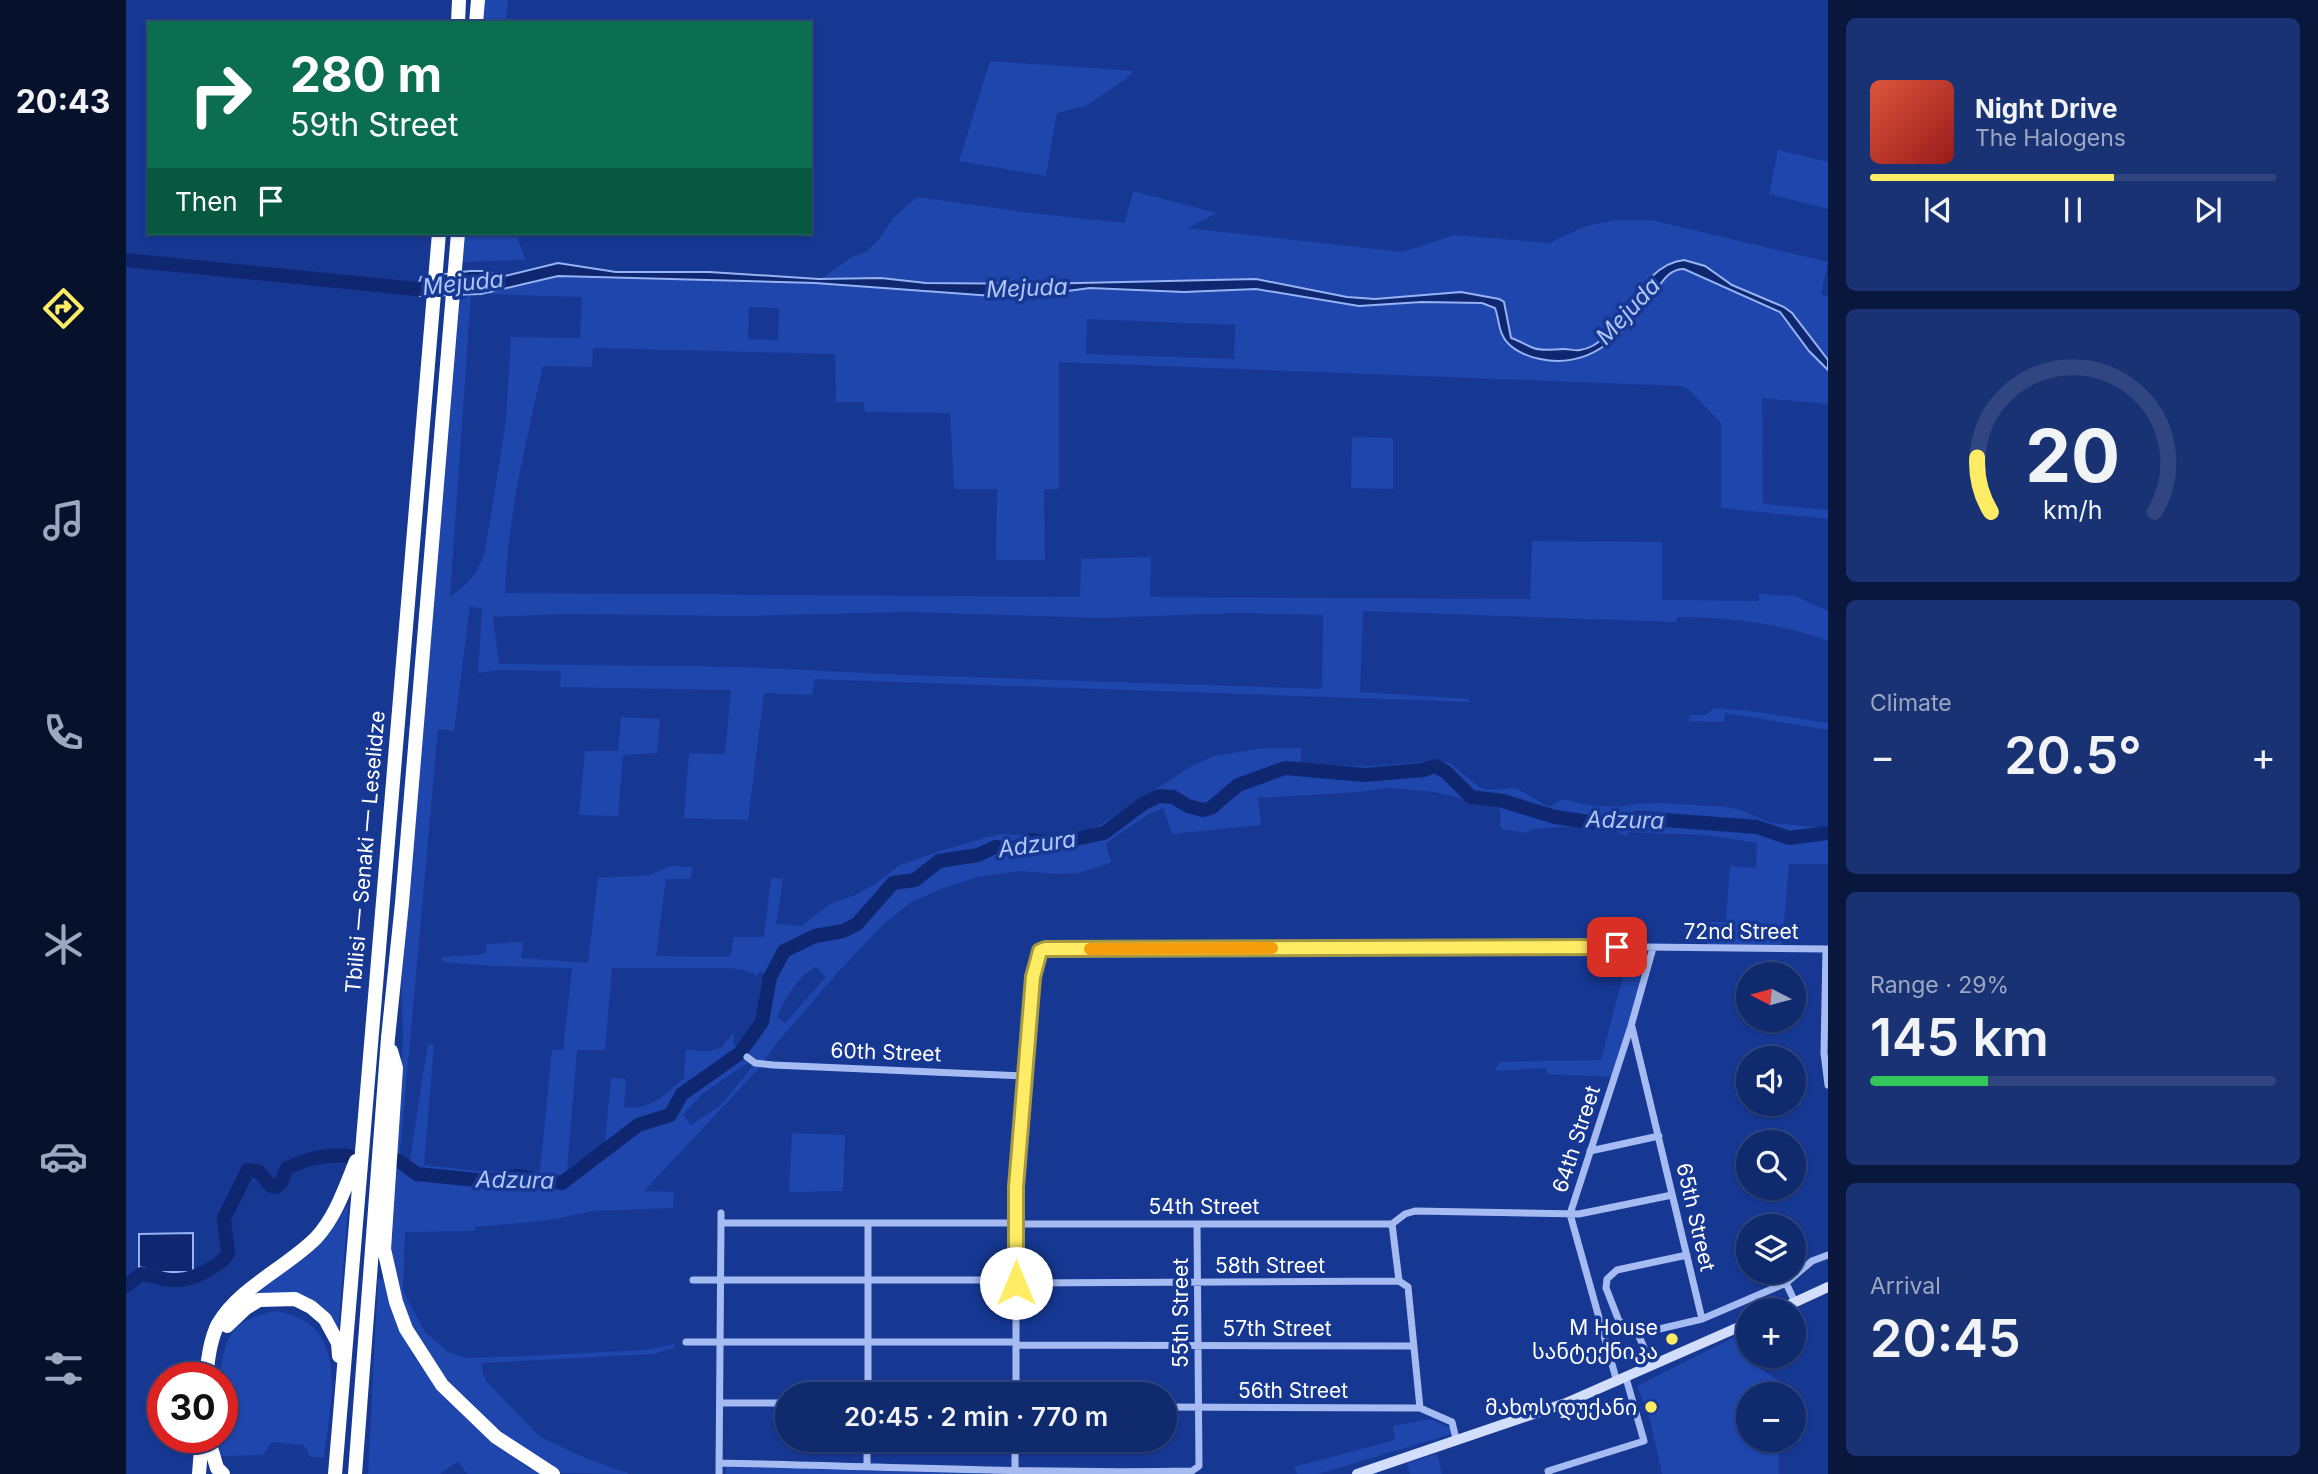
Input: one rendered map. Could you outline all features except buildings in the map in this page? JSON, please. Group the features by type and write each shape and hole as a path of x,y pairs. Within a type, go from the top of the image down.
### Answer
{"highway":[{"path":"458,21 459,0"},
{"path":"476,21 478,0"},
{"name":"Tbilisi — Senaki — Leselidze","path":"355,1474 388,1038 458,235"},
{"name":"Tbilisi — Senaki — Leselidze","path":"335,1474 439,236"},
{"path":"388,1038 396,1068 384,1249 396,1302 406,1329 442,1385 496,1437 553,1474"},
{"path":"208,1362 218,1325 231,1307 317,1237 344,1195 362,1147"},
{"path":"216,1362 220,1339 233,1318 259,1300 295,1299 311,1307 325,1319 338,1343 342,1397"},
{"path":"192,1474 201,1453"},
{"path":"200,1474 204,1453"},
{"path":"206,1453 207,1474"},
{"path":"211,1453 217,1468 223,1474"}],"main road":[{"path":"1806,1298 1827,1290"},
{"path":"1357,1474 1566,1403 1736,1328"}],"street":[{"name":"64th Street","path":"1549,1474 1548,1471 1644,1441 1591,1291 1570,1214 1631,1026 1649,947"},
{"name":"72nd Street","path":"1026,1076 1033,977 1040,951 1045,949 1827,949"},
{"path":"1827,949 1828,1085"},
{"name":"65th Street","path":"1631,1026 1702,1319"},
{"name":"60th Street","path":"747,1057 755,1063 773,1065 1026,1076"},
{"path":"1016,1382 1016,1187 1026,1076"},
{"path":"1590,1151 1659,1136"},
{"path":"1456,1439 1452,1422 1420,1408 1408,1287 1399,1281 1392,1224 1405,1214 1415,1211 1570,1214 1672,1195"},
{"path":"719,1474 720,1213"},
{"name":"54th Street","path":"721,1223 1392,1224"},
{"path":"868,1223 868,1382"},
{"name":"55th Street","path":"719,1463 1015,1473 1128,1474 1192,1471 1199,1466 1197,1224"},
{"path":"1652,1366 1638,1334 1619,1321 1606,1288 1607,1279 1617,1270 1687,1255"},
{"path":"1806,1266 1828,1255"},
{"name":"58th Street","path":"693,1280 1198,1283 1399,1281"},
{"path":"1638,1334 1702,1319 1784,1284"},
{"path":"1591,1291 1606,1288"},
{"name":"57th Street","path":"685,1342 1413,1346"},
{"path":"720,1403 775,1403"},
{"name":"56th Street","path":"1177,1407 1420,1408"},
{"path":"867,1452 867,1466"},
{"path":"1015,1452 1015,1473"}],"shaded area":[{"path":"478,0 508,0 506,21 476,21"},
{"path":"990,61 1134,71 1086,106 1057,113 1046,176 959,161"},
{"path":"1778,150 1828,162 1828,209 1769,194"},
{"path":"1133,191 1217,213 1188,228 1402,252 1454,235 1549,243 1586,226 1616,220 1651,220 1828,262 1821,294 1828,296 1828,404 1762,398 1763,504 1828,510 1828,519 1721,508 1721,423 1682,386 1059,362 1059,489 1044,489 1045,560 996,560 997,489 954,489 950,413 865,412 864,402 836,402 835,354 593,348 592,367 543,366 514,506 505,593 1080,597 1081,559 1151,557 1150,597 1530,599 1532,541 1662,542 1662,600 1759,601 1759,594 1795,596 1828,611 1828,641 1773,625 1716,618 1677,617 1677,622 1363,611 1360,692 1469,699 1469,702 815,679 812,695 764,693 748,820 684,818 689,753 725,754 731,690 560,687 561,671 498,670 478,673 482,609 470,606 454,731 438,729 401,1142 399,1159 394,1159 403,1040 401,960 460,301 471,294 450,597 472,578 485,552 506,420 511,337 580,338 582,297 481,294 558,276 815,283 852,257 866,252 880,238 893,218 917,197 1125,223","holes":["749,307 779,308 778,340 748,339","1087,319 1235,325 1234,359 1086,354","908,612 1101,618 1236,613 1323,615 1322,689 744,667 499,664 493,617 563,614 744,616"]},
{"path":"458,235 516,235 526,260 456,262"},
{"path":"1352,437 1393,438 1393,489 1351,488"},
{"path":"1714,708 1828,723 1828,730 1725,713 1724,722 1689,721 1689,715 1706,715"},
{"path":"621,717 660,719 657,753 623,755 618,816 579,815 585,751 618,751"},
{"path":"1264,748 1301,748 1301,765 1371,766 1435,761 1450,763 1479,787 1487,790 1516,788 1549,807 1563,799 1593,806 1620,807 1662,803 1725,807 1741,810 1771,823 1828,828 1828,864 1789,864 1782,946 1706,947 1708,922 1726,922 1730,866 1756,868 1757,843 1705,835 1627,832 1628,837 1594,827 1533,829 1527,833 1501,829 1500,809 1435,792 1389,788 1258,798 1261,825 1172,834 1163,808 1149,814 1106,843 1111,863 1078,873 1020,871 978,877 910,903 884,924 838,972 764,1061 756,1061 742,1050 762,1022 769,977 760,971 757,976 729,968 612,968 605,1050 577,1050 567,1170 605,1143 611,1078 626,1079 624,1107 633,1108 657,1100 684,1078 686,1050 708,1051 721,1048 734,1032 733,1043 739,1051 680,1092 668,1114 634,1124 563,1180 516,1174 488,1179 418,1172 409,1165 428,1044 434,1045 424,1165 479,1171 540,1171 552,1050 563,1050 572,968 442,962 442,957 485,954 487,944 523,942 521,958 588,963 598,878 650,875 670,866 692,867 691,879 666,879 656,956 730,957 734,937 764,937 771,878 783,879 776,924 801,926 830,904 875,884 900,865 940,851 998,834 1073,836 1100,825 1190,767 1214,756","holes":["816,967 826,977 785,1023 777,1016 793,988 809,971"]},
{"path":"1630,949 1639,949 1650,954 1612,1077 1547,1074 1546,1068 1494,1071 1500,1062 1601,1060"},
{"path":"741,1053 749,1062 702,1094 683,1115 691,1125 720,1106 755,1064 761,1066 644,1191 674,1192 673,1208 592,1211 551,1220 475,1227 475,1231 405,1232 403,1291 425,1332 448,1352 467,1358 501,1357 646,1350 674,1344 674,1348 654,1354 481,1363 487,1382 540,1437 630,1474 559,1473 511,1441 472,1408 439,1370 408,1321 388,1244 394,1161 417,1175 488,1184 517,1179 563,1185 640,1127 671,1118 685,1095"},
{"path":"792,1133 845,1135 843,1191 789,1192"},
{"path":"348,1205 338,1333 309,1301 244,1302 322,1242"},
{"path":"378,1279 385,1279 446,1396 497,1446 542,1474 467,1474 458,1461 440,1474 368,1474"},
{"path":"275,1311 300,1318 316,1331 326,1348 331,1368 332,1390 324,1458 310,1457 304,1445 272,1442 263,1455 219,1456 218,1453 238,1453 238,1362 223,1362 225,1350 228,1340 240,1325"},
{"path":"1736,1336 1736,1368 1760,1368 1777,1382 1736,1382 1736,1452 1778,1452 1779,1474 1662,1474 1650,1419 1637,1386"},
{"path":"1430,1419 1449,1427 1451,1434 1319,1474 1297,1474 1294,1467 1395,1440 1393,1426"},
{"path":"1437,1454 1442,1474 1410,1474 1407,1463"},
{"path":"726,1467 1012,1471 1012,1474 726,1474"}],"water":[{"path":"1684,260 1705,266 1732,285 1792,313 1828,360 1828,370 1809,351 1780,312 1684,269 1674,271 1666,277 1630,322 1605,345 1591,354 1559,361 1530,356 1510,346 1502,335 1495,308 1482,303 1422,302 1359,306 1256,289 1184,292 1090,288 993,296 815,283 558,276 481,294 420,296 417,289 421,277 470,271 505,276 558,263 616,272 709,272 819,279 881,278 926,283 1035,284 1256,279 1347,297 1375,299 1461,292 1499,299 1504,302 1511,338 1539,349 1578,350 1595,345 1608,334 1653,275 1667,265"},
{"path":"193,1233 193,1272 158,1272 139,1267 139,1234"}],"waterway":[{"name":"Mejuda","path":"126,260 417,289 435,288"},
{"name":"Adzura","path":"399,1161 417,1174 487,1181 517,1176 562,1183 638,1125 670,1115 682,1094 740,1053 762,1022 770,977 784,951 815,936 843,931 857,924 893,883 915,880 939,861 978,855 995,847 1013,849 1030,840 1057,843 1104,833 1144,803 1159,796 1173,797 1188,806 1203,810 1211,808 1238,785 1285,768 1365,775 1423,770 1435,766 1446,772 1471,797 1503,801 1555,817 1603,824 1639,818 1757,827 1789,838 1828,833"},
{"name":"Adzura","path":"126,1286 141,1274 170,1280 196,1276 223,1259 228,1254 224,1218 248,1170 259,1172 271,1186 276,1187 281,1183 287,1168 325,1156 349,1156"}],"slow traffic":[{"path":"1090,949 1272,948"}],"place":[{"name":"M House სანტექნიკა","path":"1672,1339"},
{"name":"მახოს დუქანი","path":"1651,1407"}],"route":[{"path":"1016,1283 1016,1187 1033,977 1040,951 1617,947"}]}
